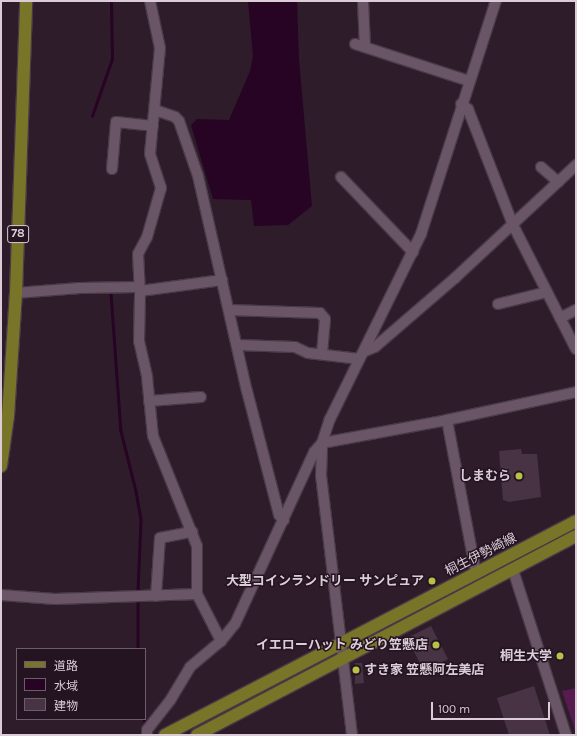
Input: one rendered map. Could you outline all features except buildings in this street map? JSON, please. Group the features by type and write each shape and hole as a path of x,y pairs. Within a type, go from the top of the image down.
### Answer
{"main road":[{"name":"78","path":"1,466 8,416 16,293 26,1"},
{"name":"桐生伊勢崎線","path":"165,735 576,521"},
{"name":"桐生伊勢崎線","path":"201,734 343,657 576,536"}],"street":[{"path":"150,1 160,48 150,160 161,188 147,237 138,254 140,289 139,341 157,449 192,532 198,550 197,594 221,641"},
{"path":"363,1 360,45 469,81"},
{"path":"352,735 321,476 322,443 330,419 413,252 427,217 461,104 496,1"},
{"path":"461,104 468,109 513,225 576,349"},
{"path":"155,110 175,117 181,124 198,176 237,345 279,515 284,520"},
{"path":"112,168 116,122 153,126"},
{"path":"237,345 295,347 308,353 362,355 375,347 513,225 576,165"},
{"path":"541,167 558,182"},
{"path":"342,177 413,252"},
{"path":"16,293 80,288 140,289 222,280"},
{"path":"498,304 547,292"},
{"path":"229,310 320,313 325,319 322,354"},
{"path":"560,318 576,310"},
{"path":"147,735 147,730 171,699 190,667 221,641 242,611 314,452 322,443 447,420 576,392"},
{"path":"149,401 201,397"},
{"path":"447,420 476,574"},
{"path":"156,596 160,538 192,532"},
{"path":"513,570 566,735"},
{"path":"1,595 55,599 197,594"}],"shaded area":[{"path":"576,688 576,733 562,691"}],"water":[{"path":"248,1 297,1 299,60 312,206 288,225 254,226 251,200 213,199 191,125 197,119 229,120 250,71 253,56"}],"waterway":[{"path":"92,116 112,59 111,1"},
{"path":"111,293 121,431 136,491 141,520 138,593"},
{"path":"138,600 138,648"}],"place":[{"name":"しまむら","path":"519,476"},
{"name":"大型コインランドリー サンピュア","path":"432,581"},
{"name":"イエローハット みどり笠懸店","path":"436,645"},
{"name":"桐生大学","path":"560,656"},
{"name":"すき家 笠懸阿左美店","path":"356,670"}]}
